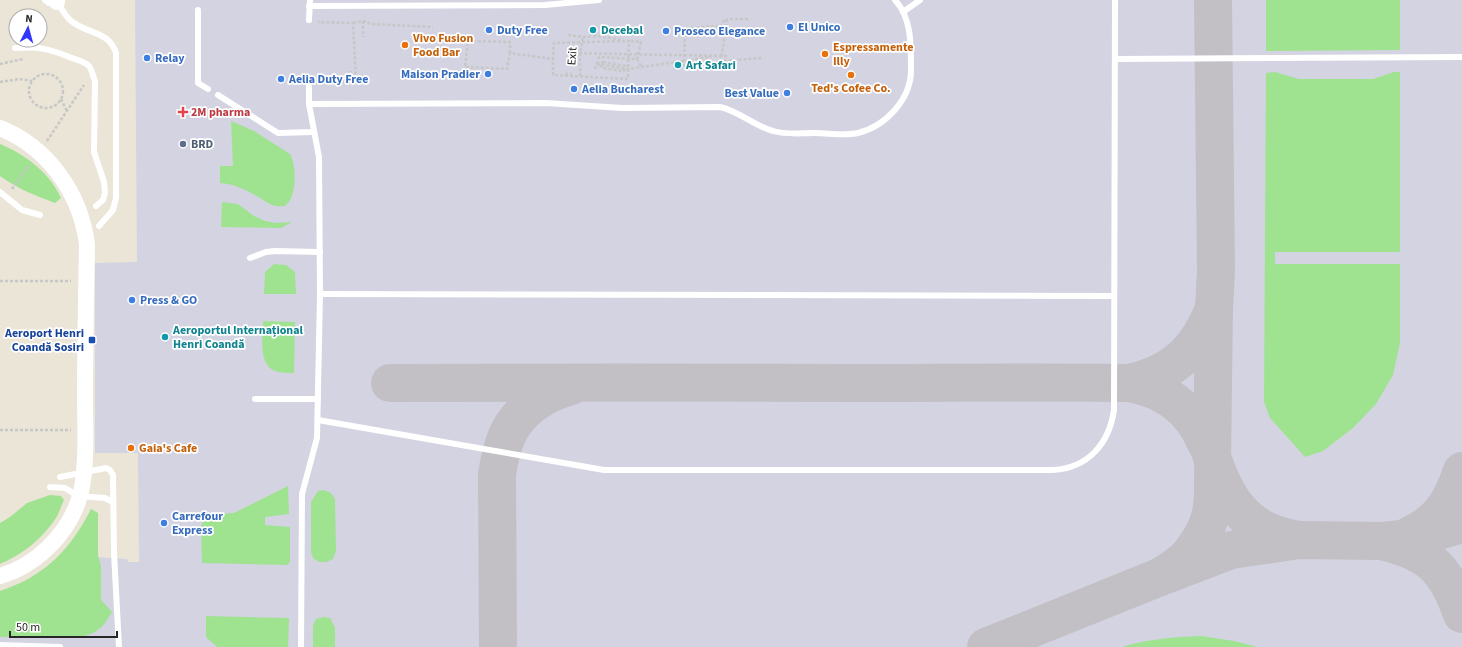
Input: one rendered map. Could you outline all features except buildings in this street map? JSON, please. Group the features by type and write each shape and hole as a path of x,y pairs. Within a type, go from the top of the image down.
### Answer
{"street":[{"path":"0,128 12,133 39,152 62,179 81,213 85,229 86,245 83,486 79,501 68,522 52,543 37,558 20,569 0,576"}],"lane":[{"path":"309,20 309,3 545,5 599,0"},
{"path":"309,104 546,103 622,108 720,107 729,109 760,126 773,131 789,133 857,133 871,128 885,120 898,107 907,92 911,72 911,40 906,19 895,0"},
{"path":"903,12 920,0"},
{"path":"318,420 604,470 1063,470 1073,467 1090,457 1103,443 1112,423 1114,410 1115,0"},
{"path":"53,1 77,25 105,37 110,41 114,45 116,53 116,198 112,210 99,226"},
{"path":"198,10 198,83 208,89"},
{"path":"37,48 48,49 83,62 88,66 95,80 94,152 104,182 105,193 103,200 96,206"},
{"path":"1115,59 1462,57"},
{"path":"301,647 302,494 316,438 318,420 320,178 319,157 309,104 311,83"},
{"path":"218,95 278,133 314,132"},
{"path":"0,192 22,210 40,215"},
{"path":"250,258 266,252 275,251 320,252"},
{"path":"320,294 1114,296"},
{"path":"255,400 318,399"},
{"path":"60,477 106,468 110,470 114,480 114,558 119,647"},
{"path":"50,487 65,488 78,496 105,498 113,502"},
{"path":"0,645 60,647"}],"path":[{"path":"748,19 727,20 721,61 763,58"},
{"path":"724,56 721,26 724,21 729,20"},
{"path":"362,21 363,37"},
{"path":"318,22 353,23 362,21 372,24 433,27"},
{"path":"311,83 350,82 356,80 353,23"},
{"path":"684,67 685,28 721,26"},
{"path":"594,36 595,28"},
{"path":"568,35 583,37 598,36 641,42 637,59 643,68"},
{"name":"Exit","path":"580,76 580,54 583,37"},
{"path":"468,41 510,42 510,53 507,70 465,67 468,41"},
{"path":"629,41 626,69 628,79 553,75 553,60 554,43 629,41"},
{"path":"510,53 553,60"},
{"path":"569,54 728,56"},
{"path":"598,65 599,57 637,59"},
{"path":"598,65 603,68 624,72 626,69 711,57"},
{"path":"0,64 26,58"},
{"path":"595,69 603,62 625,66 626,69"},
{"path":"350,71 350,82"},
{"path":"42,74 54,75 60,80 63,88 61,99 52,107 44,108 37,105 30,96 29,88 32,81 42,74"},
{"path":"565,74 595,80 627,81 626,78"},
{"path":"0,82 19,79 32,81"},
{"path":"6,197 67,111 85,84 85,79"},
{"path":"61,99 67,111"},
{"path":"0,281 72,281 86,299"},
{"path":"0,430 72,430 73,417 85,409"}],"shaded area":[{"path":"135,0 1462,0 1462,647 0,647 0,609 95,557 127,559 128,562 139,562 138,453 95,453 95,263 137,262"}],"green space":[{"path":"1266,0 1400,0 1400,50 1266,51"},
{"path":"1275,72 1299,79 1373,79 1394,72 1400,72 1400,252 1275,252 1275,264 1400,264 1400,343 1393,375 1376,404 1353,428 1323,451 1305,457 1270,418 1264,402 1266,73"},
{"path":"231,121 254,131 290,154 294,170 293,193 285,206 271,205 241,188 220,183 220,166 233,166"},
{"path":"0,144 19,153 36,165 50,180 61,198 55,203 20,188 0,176"},
{"path":"222,202 238,204 254,216 265,221 276,223 292,222 281,228 221,227"},
{"path":"274,264 286,265 295,272 296,294 264,294 265,272"},
{"path":"263,321 295,322 294,373 278,372 271,369 267,364 264,358 262,342"},
{"path":"288,486 289,514 265,517 265,525 290,527 290,562 287,565 202,563 201,527 203,521 209,515 234,513"},
{"path":"324,490 331,493 335,499 336,551 333,559 326,562 319,562 313,558 311,552 311,502 318,491"},
{"path":"50,495 61,496 64,500 51,525 24,551 0,564 0,523 27,503"},
{"path":"91,509 98,513 98,555 101,566 101,600 112,612 106,621 98,630 84,636 0,637 0,591 30,578 54,560 74,537"},
{"path":"206,616 289,618 288,647 217,647 206,637"},
{"path":"323,617 330,618 335,627 335,647 313,647 313,626 316,619"},
{"path":"1201,636 1234,641 1258,647 1122,647 1161,639"}],"taxiway":[{"path":"1213,0 1216,271 1214,308 1212,457 1228,494 1244,515 1253,523 1265,530 1291,539 1299,540"},
{"path":"1129,383 1145,379 1159,373 1182,358 1192,348 1200,336 1208,323 1214,308"},
{"path":"390,383 1129,383 1142,386 1165,395 1184,410 1199,429 1210,451 1213,464 1213,501 1207,526 1199,542 1186,558 1160,577"},
{"path":"498,647 497,474 501,452 511,428 517,419 532,404 551,393 571,386"},
{"path":"1412,534 1431,523 1438,516 1454,491 1462,471"},
{"path":"986,647 1231,550 1299,540 1394,540 1428,534 1462,524"},
{"path":"1381,541 1398,545 1412,551 1434,564 1449,585 1462,614"}],"place":[{"name":"El Unico","path":"790,27"},
{"name":"Duty Free","path":"489,30"},
{"name":"Decebal","path":"593,30"},
{"name":"Proseco Elegance","path":"666,31"},
{"name":"Vivo Fusion Food Bar","path":"405,45"},
{"name":"Espressamente Illy","path":"825,54"},
{"name":"Relay","path":"147,58"},
{"name":"Art Safari","path":"678,65"},
{"name":"Maison Pradier","path":"488,74"},
{"name":"Ted's Cofee Co.","path":"851,75"},
{"name":"Aelia Duty Free","path":"281,79"},
{"name":"Aelia Bucharest","path":"574,89"},
{"name":"Best Value","path":"787,93"},
{"name":"2M pharma","path":"183,112"},
{"name":"BRD","path":"183,144"},
{"name":"Press & GO","path":"132,300"},
{"name":"Aeroportul Internațional Henri Coandă","path":"165,337"},
{"name":"Aeroport Henri Coandă Sosiri","path":"92,340"},
{"name":"Gaia's Cafe","path":"131,448"},
{"name":"Carrefour Express","path":"164,523"}]}
